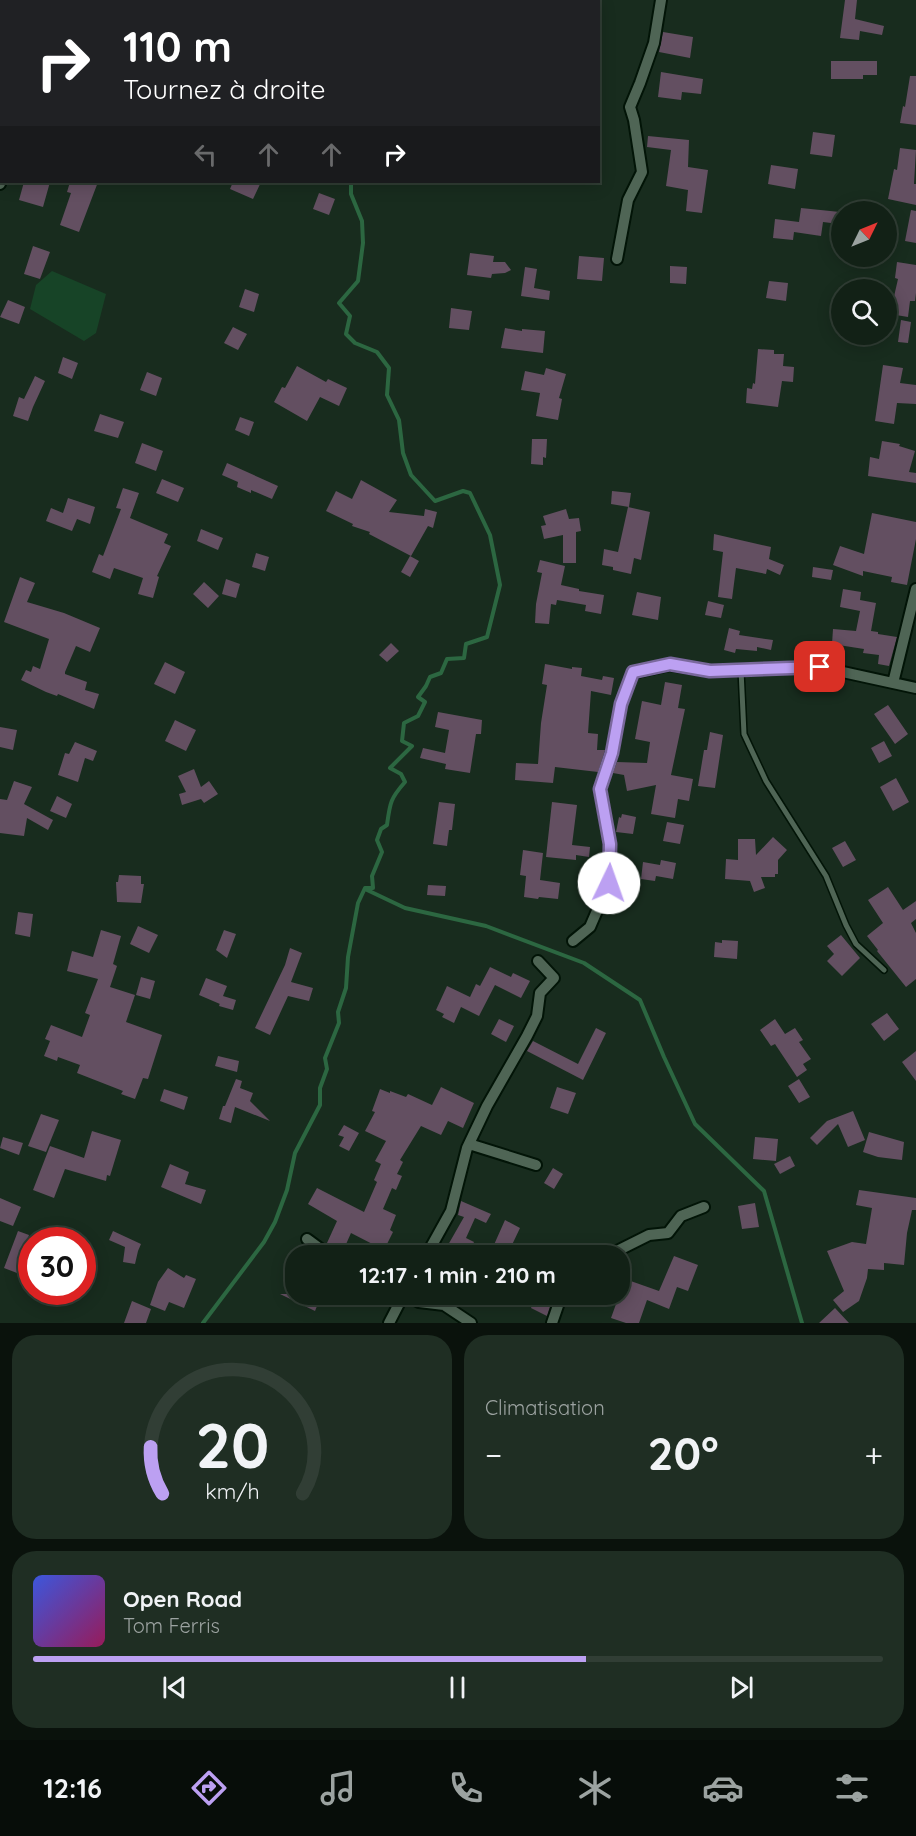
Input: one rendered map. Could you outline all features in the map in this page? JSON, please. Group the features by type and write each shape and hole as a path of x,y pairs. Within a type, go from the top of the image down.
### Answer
{"street":[{"path":"617,259 628,200 642,171 630,107 654,43 661,0"},
{"path":"893,683 916,589"},
{"path":"573,942 590,927 609,883 610,844 600,789 612,753 621,704 633,672 670,664 710,671 820,667 916,688"},
{"path":"432,1245 451,1211 469,1144 537,1016 540,993 554,978 538,962"},
{"path":"469,1144 536,1165"},
{"path":"628,1245 649,1234 669,1233 681,1216 704,1208"},
{"path":"307,1239 315,1245"},
{"path":"389,1323 399,1305"},
{"path":"444,1305 471,1323"},
{"path":"552,1323 558,1305"}],"lane":[{"path":"741,670 744,734 766,781 826,876 856,944 884,970"}],"green space":[{"path":"52,271 106,294 96,333 84,341 30,309 36,285"}],"building":[{"path":"845,0 857,0 855,19 884,26 882,35 860,31 859,40 840,38"},
{"path":"663,32 693,37 690,58 659,52"},
{"path":"831,61 877,61 877,75 863,75 863,79 831,79"},
{"path":"661,72 703,79 701,94 682,92 681,100 658,97"},
{"path":"910,76 916,76 916,125 900,123"},
{"path":"813,132 835,135 832,157 810,154"},
{"path":"648,136 689,140 688,167 708,170 702,213 686,211 688,190 666,186 671,150 647,147"},
{"path":"900,148 916,150 914,184 916,184 916,205 888,199 894,169 897,170"},
{"path":"771,165 798,169 795,189 768,184"},
{"path":"24,183 50,183 43,207 19,200"},
{"path":"70,183 98,183 79,232 60,225 71,193 67,192"},
{"path":"233,183 261,183 253,199 230,189"},
{"path":"319,193 335,199 329,215 313,209"},
{"path":"801,208 831,211 831,223 823,222 821,236 794,232 793,240 773,238 775,219 799,222"},
{"path":"911,210 916,211 916,243 905,241"},
{"path":"33,246 50,252 40,279 24,274"},
{"path":"470,253 494,256 493,262 505,262 511,270 492,274 491,278 467,275"},
{"path":"579,256 604,258 602,281 577,279"},
{"path":"897,262 916,265 915,301 910,301 908,317 897,315 898,279 895,278"},
{"path":"670,266 687,267 686,284 670,283"},
{"path":"525,267 537,269 534,288 550,291 549,300 521,296"},
{"path":"769,281 788,283 786,301 766,298"},
{"path":"245,289 259,294 254,312 239,307"},
{"path":"8,300 25,307 19,324 0,317"},
{"path":"451,308 472,311 469,330 449,328"},
{"path":"901,320 911,322 908,343 898,342"},
{"path":"233,327 247,334 238,350 224,343"},
{"path":"505,328 545,331 543,353 501,348"},
{"path":"758,349 774,350 774,354 784,354 783,366 794,367 793,382 782,381 778,407 746,403 747,388 752,389 753,383 755,384"},
{"path":"63,357 78,363 72,379 58,373"},
{"path":"883,365 903,368 900,383 916,385 916,404 897,403 894,424 875,421"},
{"path":"297,366 326,382 328,379 347,388 339,406 320,397 307,421 274,402"},
{"path":"546,368 566,374 559,398 562,399 558,420 536,416 540,393 521,390 525,371 544,375"},
{"path":"147,372 162,378 156,396 140,390"},
{"path":"35,376 45,381 28,421 13,416 19,397 24,399"},
{"path":"100,414 124,422 118,438 94,431"},
{"path":"240,417 254,422 249,436 235,430"},
{"path":"532,439 547,439 546,458 543,457 543,465 531,464"},
{"path":"882,441 900,444 899,446 915,451 909,472 916,473 916,483 868,476 870,457 879,459"},
{"path":"142,443 163,451 156,471 135,463"},
{"path":"227,463 278,486 272,499 237,487 238,482 222,475"},
{"path":"162,479 184,488 178,502 156,493"},
{"path":"361,480 397,500 389,512 424,516 425,509 437,512 433,528 428,526 411,556 369,534 370,532 352,526 353,524 326,511 336,491 352,499"},
{"path":"123,488 139,493 130,518 168,534 164,543 171,546 157,576 159,577 153,598 138,594 143,578 114,568 110,579 92,572 99,554 103,556 121,509 116,508"},
{"path":"612,491 631,493 629,507 611,504"},
{"path":"68,498 95,507 90,524 77,519 72,531 46,521 51,508 63,513"},
{"path":"628,507 650,512 641,560 634,558 631,574 602,565 604,549 618,552"},
{"path":"566,509 569,519 579,518 581,531 576,532 576,563 563,563 563,535 544,539 541,526 546,525 543,516"},
{"path":"872,513 916,522 916,539 907,585 891,582 892,577 863,571 863,576 833,565 840,546 864,554"},
{"path":"201,529 223,538 218,550 197,541"},
{"path":"714,534 771,547 769,559 784,565 780,575 767,569 766,574 736,568 732,599 718,597 723,552 713,550"},
{"path":"256,553 269,557 265,571 252,567"},
{"path":"410,556 419,561 410,577 401,572"},
{"path":"540,560 565,566 561,585 604,595 601,614 585,611 586,605 557,600 556,605 551,604 549,624 535,623 542,573 537,572"},
{"path":"813,567 833,570 831,580 812,577"},
{"path":"20,577 35,583 27,602 64,613 100,628 90,652 76,646 65,672 65,674 87,682 85,690 99,694 94,709 58,694 57,696 46,692 21,680 26,670 31,672 33,666 40,669 49,639 4,622"},
{"path":"226,579 240,584 236,598 222,594"},
{"path":"204,582 219,596 208,608 193,594"},
{"path":"843,589 861,592 860,600 876,603 871,631 897,637 889,666 878,664 879,655 863,653 864,649 832,644 833,629 856,631 860,611 840,607"},
{"path":"637,592 661,597 658,620 632,615"},
{"path":"708,601 724,605 721,618 705,615"},
{"path":"729,628 740,631 739,635 773,640 771,650 757,647 757,651 736,649 735,653 724,650"},
{"path":"391,643 399,651 387,662 379,655"},
{"path":"165,662 185,672 175,694 154,684"},
{"path":"545,664 572,669 572,667 582,668 581,676 602,680 603,676 614,678 611,695 591,691 588,733 598,734 597,750 605,750 598,772 555,767 553,783 515,780 516,763 538,764 547,685 542,684"},
{"path":"665,682 682,685 678,708 685,709 671,775 693,779 689,801 678,799 675,818 651,814 656,785 627,791 624,775 613,773 617,762 647,763 650,742 635,739 642,701 661,705"},
{"path":"888,705 908,734 895,744 874,714"},
{"path":"438,712 482,720 481,734 476,734 470,773 445,769 446,764 420,758 423,748 445,753 449,730 435,727"},
{"path":"175,720 196,730 186,751 165,741"},
{"path":"0,727 17,730 13,750 0,747"},
{"path":"710,732 723,735 715,788 698,786 704,750 707,750"},
{"path":"884,741 892,756 879,763 871,748"},
{"path":"75,742 97,751 93,761 85,758 78,782 58,775 65,753 69,754"},
{"path":"194,769 201,787 209,781 218,794 204,803 201,799 182,805 179,794 186,792 178,776"},
{"path":"896,778 909,802 893,811 880,787"},
{"path":"14,781 32,787 24,804 53,820 48,830 27,818 24,836 0,833 0,799 7,800"},
{"path":"57,796 72,804 66,818 50,811"},
{"path":"439,802 455,804 452,830 449,830 447,846 433,844"},
{"path":"552,802 577,805 572,845 590,847 589,857 576,855 576,860 546,857"},
{"path":"622,814 636,817 633,834 616,832 619,817 621,818"},
{"path":"667,822 684,825 680,844 663,841"},
{"path":"773,837 787,850 778,860 778,874 775,874 775,877 761,877 765,888 754,892 750,881 725,879 726,859 738,860 738,839 755,839 756,855"},
{"path":"845,841 856,860 843,867 832,848"},
{"path":"523,850 543,853 540,880 560,883 558,899 524,897 526,876 520,875"},
{"path":"661,860 676,863 673,879 656,876 655,881 641,879 643,862 660,865"},
{"path":"119,875 141,876 141,884 144,884 141,903 117,902 116,882 118,882"},
{"path":"428,885 446,886 445,896 427,895"},
{"path":"888,887 903,910 916,901 916,919 911,923 916,933 916,979 906,987 867,936 883,923 868,900"},
{"path":"18,912 33,914 30,937 15,934"},
{"path":"138,926 158,935 149,953 130,944"},
{"path":"101,930 121,936 113,964 117,966 110,987 135,995 126,1022 162,1035 148,1079 143,1078 135,1099 121,1094 123,1091 77,1073 80,1065 58,1057 57,1061 44,1056 50,1041 45,1039 51,1025 82,1037 90,1015 85,1013 98,979 67,971 72,951 93,957"},
{"path":"224,930 236,934 227,958 216,950"},
{"path":"841,935 860,958 842,976 827,961 834,954 827,946"},
{"path":"722,940 738,941 737,959 714,957 715,942 722,943"},
{"path":"290,948 302,953 291,982 313,988 309,1001 288,996 270,1035 255,1028 285,965"},
{"path":"490,967 511,977 513,973 530,981 521,998 495,985 479,1016 461,1007 454,1023 442,1017 444,1014 436,1010 447,986 470,997 476,984 480,986"},
{"path":"141,977 155,981 150,999 136,995"},
{"path":"206,978 227,986 223,996 236,1000 233,1010 219,1006 220,1004 199,995"},
{"path":"887,1013 899,1029 884,1041 871,1024"},
{"path":"499,1019 514,1026 506,1042 491,1034"},
{"path":"775,1019 785,1034 795,1028 803,1040 799,1042 811,1059 803,1064 807,1070 797,1077 775,1044 771,1046 760,1030"},
{"path":"596,1028 606,1033 583,1080 527,1051 533,1041 578,1064"},
{"path":"916,1051 916,1081 902,1062"},
{"path":"218,1056 239,1061 237,1072 215,1066"},
{"path":"236,1079 242,1081 240,1088 253,1093 250,1101 270,1121 235,1107 231,1123 219,1119"},
{"path":"799,1079 810,1097 799,1103 788,1086"},
{"path":"441,1087 474,1103 463,1128 448,1121 441,1135 421,1126 400,1160 403,1162 397,1174 402,1176 396,1190 392,1188 383,1209 396,1215 390,1230 393,1232 386,1245 374,1245 351,1233 346,1245 327,1243 337,1221 308,1204 317,1188 364,1212 377,1182 374,1180 381,1164 375,1161 386,1141 365,1131 375,1112 372,1111 380,1089 406,1097 408,1094 432,1105"},
{"path":"557,1087 576,1093 568,1114 550,1108"},
{"path":"164,1089 188,1097 184,1110 160,1101"},
{"path":"853,1111 865,1140 848,1147 838,1124 817,1145 810,1138 827,1121"},
{"path":"41,1114 59,1120 46,1152 28,1146"},
{"path":"344,1125 359,1133 349,1151 339,1146 344,1137 338,1135"},
{"path":"92,1131 121,1140 110,1176 107,1175 106,1181 65,1169 54,1198 33,1190 50,1146 84,1158"},
{"path":"869,1132 904,1142 902,1160 878,1157 863,1152"},
{"path":"3,1137 23,1143 19,1155 0,1148"},
{"path":"755,1137 778,1139 776,1161 753,1159"},
{"path":"790,1156 795,1166 780,1174 774,1164"},
{"path":"170,1164 189,1172 185,1184 206,1190 201,1204 161,1187"},
{"path":"553,1168 563,1174 554,1189 544,1183"},
{"path":"859,1190 916,1198 916,1210 912,1210 904,1265 884,1263 884,1270 868,1269 859,1301 843,1312 833,1300 844,1291 827,1251 852,1242 866,1244 872,1208 856,1205"},
{"path":"0,1198 21,1207 13,1226 0,1221"},
{"path":"461,1201 491,1214 486,1223 475,1218 466,1238 474,1242 472,1245 448,1245 464,1217 458,1215"},
{"path":"755,1203 759,1227 742,1229 738,1206"},
{"path":"505,1220 520,1228 512,1245 494,1245"},
{"path":"18,1231 17,1273 4,1268"},
{"path":"113,1231 141,1244 135,1264 123,1262 125,1247 109,1240"},
{"path":"674,1256 698,1265 688,1291 677,1287 669,1309 647,1300 639,1323 626,1323 611,1318 616,1305 630,1305 630,1281 659,1291"},
{"path":"168,1268 184,1278 186,1275 196,1279 184,1308 169,1302 165,1311 150,1305 158,1282"},
{"path":"132,1301 151,1309 146,1323 124,1323"},
{"path":"303,1305 317,1305 315,1311"},
{"path":"532,1305 550,1305 547,1316 531,1308"},
{"path":"835,1308 849,1323 819,1323"}],"waterway":[{"path":"203,1323 264,1242 275,1222 287,1190 295,1153 320,1105 320,1088 327,1069 325,1058 339,1023 338,1012 346,988 348,957 358,903 365,888 373,888 372,876 382,852 377,840 381,829 387,825 394,797 405,782 401,774 390,768 412,746 402,741 404,723 418,716 425,702 418,697 430,677 441,673 447,659 464,658 466,644 487,637 500,585 490,535 470,493 463,491 435,501 411,475 403,453 399,420 387,395 389,368 377,352 355,343 346,334 350,316 339,303 358,281 363,243 362,221 351,194 351,183"},
{"path":"365,889 405,908 486,926 584,963 640,1000 695,1124 764,1191 802,1323"}],"route":[{"path":"609,883 610,844 600,789 612,753 621,704 633,672 670,664 710,671 820,667"}]}
